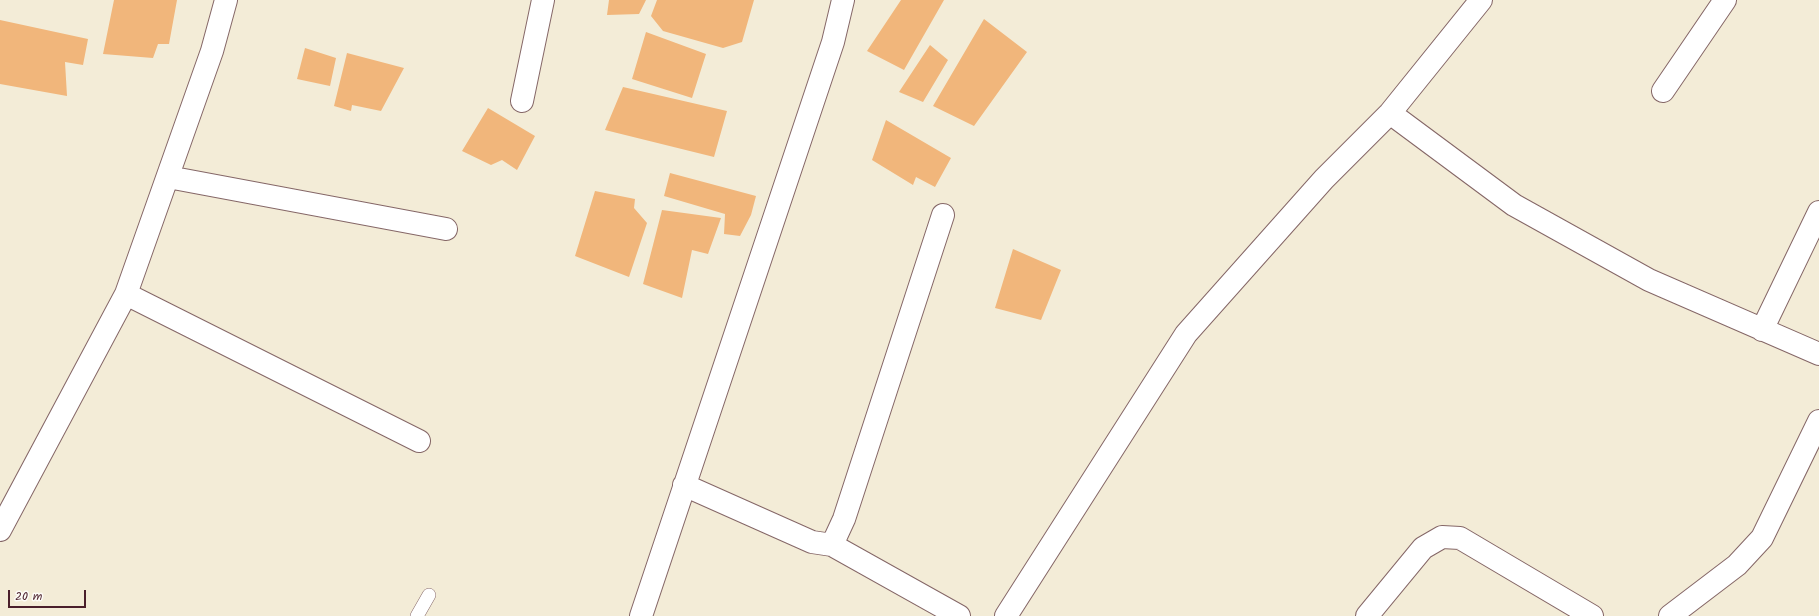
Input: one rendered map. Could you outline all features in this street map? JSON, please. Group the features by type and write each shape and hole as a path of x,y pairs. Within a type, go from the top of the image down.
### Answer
{"street":[{"path":"0,530 126,294 212,51 226,0"},
{"path":"522,101 543,0"},
{"path":"640,616 833,42 843,0"},
{"path":"1006,616 1186,334 1324,179 1390,113 1481,0"},
{"path":"1663,91 1726,0"},
{"path":"1390,113 1514,205 1649,280 1819,354"},
{"path":"168,177 446,229"},
{"path":"1762,330 1819,212"},
{"path":"832,545 844,519 943,215"},
{"path":"126,294 419,441"},
{"path":"1670,616 1737,565 1762,538 1819,421"},
{"path":"684,485 812,542 832,545 959,616"},
{"path":"1367,616 1422,548 1442,537 1460,538 1592,616"}],"lane":[{"path":"417,616 429,595"}],"building":[{"path":"114,0 177,0 169,44 158,44 153,58 103,54"},
{"path":"609,0 646,0 639,14 607,15"},
{"path":"657,0 754,0 742,42 723,48 663,31 651,16"},
{"path":"901,0 944,0 904,70 867,51"},
{"path":"984,19 1027,52 974,126 933,106"},
{"path":"0,20 88,39 83,65 65,62 67,96 0,84"},
{"path":"646,32 706,54 692,98 632,79"},
{"path":"930,45 948,60 923,102 899,92"},
{"path":"305,48 336,58 330,86 297,79"},
{"path":"347,53 404,68 381,111 352,105 351,111 334,106"},
{"path":"623,87 727,111 714,157 605,130"},
{"path":"488,108 535,136 517,170 502,160 491,165 462,151"},
{"path":"886,120 951,158 935,187 916,177 913,185 872,160"},
{"path":"670,173 756,196 751,215 740,236 724,234 725,214 664,196"},
{"path":"595,191 635,199 634,208 647,223 629,277 575,256"},
{"path":"662,210 721,218 708,254 692,250 682,298 643,284"},
{"path":"1013,249 1061,270 1041,320 995,308"}]}
